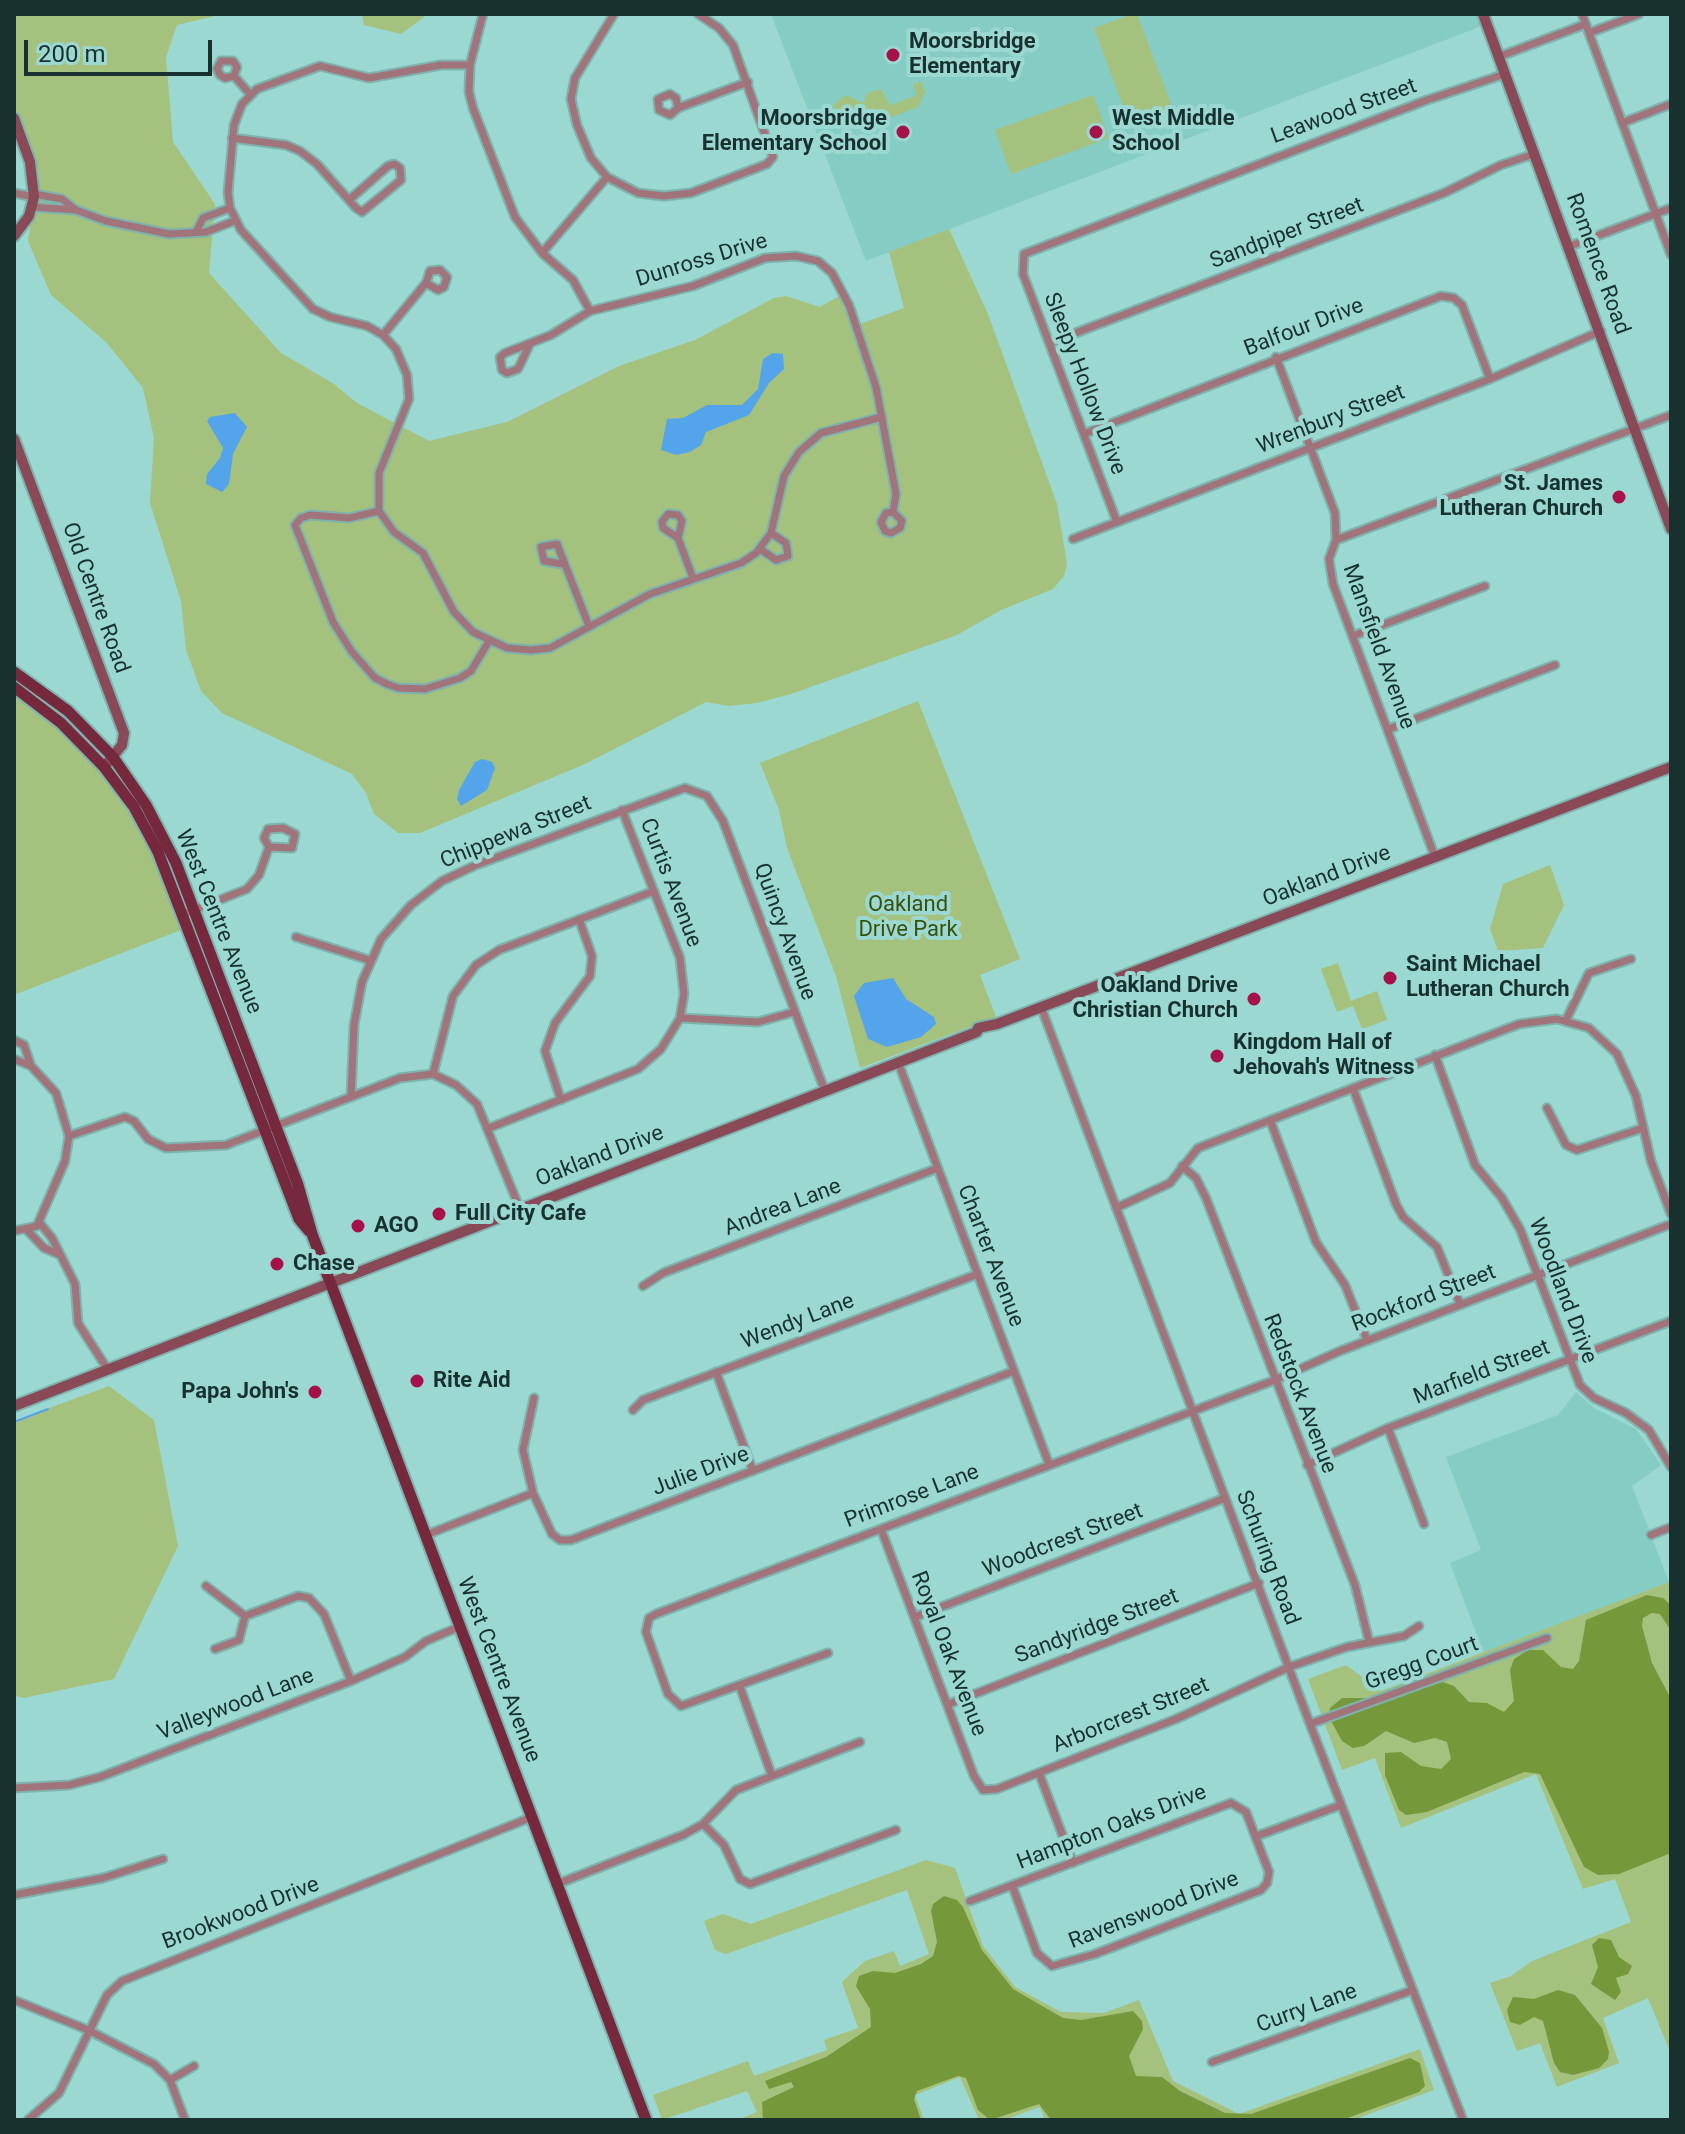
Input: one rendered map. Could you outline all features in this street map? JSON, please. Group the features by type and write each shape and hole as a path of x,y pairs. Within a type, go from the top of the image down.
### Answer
{"main road":[{"name":"Romence Road","path":"1483,14 1671,527"},
{"path":"14,118 30,162 33,199 14,236"},
{"name":"Old Centre Road","path":"14,439 124,733 124,741 109,762"},
{"name":"West Centre Avenue","path":"14,672 68,711 164,837 189,912 271,1128 298,1185 312,1234 646,2120"},
{"name":"West Centre Avenue","path":"14,687 109,762"},
{"name":"Oakland Drive","path":"14,1406 977,1032 978,1028 997,1024 1671,767"}],"street":[{"path":"483,14 470,65 469,92 507,203 542,253 573,280 590,311"},
{"path":"614,14 578,70 571,99 585,148 607,177 624,188 650,196 691,193 772,159 773,153 748,82 729,38 698,14"},
{"path":"1582,14 1671,255"},
{"path":"1589,33 1639,14"},
{"path":"1498,57 1586,24"},
{"path":"470,65 441,65 369,78 320,66 280,78 250,94 238,112 232,138 230,208 234,221 313,309 383,335 402,360 409,399 379,473 379,511 389,526 423,553 454,612 473,632 489,641 531,650 560,644 650,594 741,563 760,549 771,533 784,476 799,452 821,433 882,417"},
{"name":"Leawood Street","path":"1021,258 1030,249 1043,244 1412,105 1505,74"},
{"path":"234,76 250,94"},
{"path":"678,108 748,82"},
{"path":"1622,123 1671,104"},
{"path":"232,138 286,145 300,151 358,210 366,211 401,180 400,168 394,164 388,166 349,200"},
{"name":"Sandpiper Street","path":"1049,343 1444,193 1501,165 1534,154"},
{"path":"542,253 607,177"},
{"path":"14,193 139,230 169,234 197,230 206,232 234,221"},
{"path":"33,199 62,199 76,210"},
{"path":"197,230 203,218 230,208"},
{"path":"1570,246 1671,208"},
{"name":"Dunross Drive","path":"529,346 518,369 507,373 502,370 500,357 529,346 590,311 693,286 765,258 808,257 832,273 849,305 866,353 896,494 893,512"},
{"name":"Sleepy Hollow Drive","path":"1021,258 1023,274 1117,522"},
{"path":"383,335 426,283"},
{"name":"Balfour Drive","path":"1084,434 1276,357 1448,295 1459,300 1464,308 1490,379"},
{"name":"Wrenbury Street","path":"1073,539 1490,379 1601,331"},
{"name":"Mansfield Avenue","path":"1276,357 1335,513 1336,540 1330,553 1329,573 1435,857"},
{"path":"1336,540 1671,415"},
{"path":"379,511 349,518 310,515 295,525 296,535 342,638 375,678 411,690 460,678 478,664 489,641"},
{"path":"760,549 776,560 788,556 786,543 771,533"},
{"path":"678,538 693,578"},
{"path":"563,564 589,626"},
{"path":"1353,636 1485,586"},
{"path":"1389,729 1555,665"},
{"name":"Chippewa Street","path":"351,1096 357,1003 369,960 399,917 442,881 677,789 701,792"},
{"name":"Quincy Avenue","path":"701,792 713,802 723,821 825,1091"},
{"name":"Curtis Avenue","path":"622,810 680,958 684,994 680,1018"},
{"path":"189,912 247,889 259,875 269,847 264,838 268,829 283,828 295,834 292,848 269,847"},
{"path":"433,1074 450,1005 468,973 499,950 654,891"},
{"path":"561,1100 545,1051 547,1038 555,1023 590,976 592,956 579,919"},
{"path":"296,937 369,960"},
{"path":"1566,1020 1589,973 1631,959"},
{"name":"Schuring Road","path":"1041,1007 1310,1724 1463,2120"},
{"path":"489,1128 638,1069 661,1049 680,1018 758,1022 794,1012"},
{"path":"1116,1208 1170,1183 1198,1148 1435,1055 1519,1024 1547,1019 1566,1020 1589,1028 1611,1046 1636,1096 1651,1161 1671,1214"},
{"path":"14,1040 24,1045 31,1066 56,1093 69,1136 65,1161 37,1226 14,1231"},
{"name":"Woodland Drive","path":"1435,1055 1475,1165 1515,1218 1568,1360 1586,1392 1649,1430 1671,1467"},
{"path":"14,1059 31,1066"},
{"name":"Charter Avenue","path":"898,1062 1049,1464"},
{"path":"69,1136 125,1117 134,1121 148,1139 166,1148 226,1145 389,1082 411,1075 433,1074 468,1093 489,1128 520,1209"},
{"path":"1353,1088 1396,1204 1403,1217 1437,1247 1460,1304"},
{"path":"1547,1108 1566,1145 1577,1150 1643,1128"},
{"path":"1270,1120 1316,1242 1345,1285 1367,1340"},
{"name":"Redstock Avenue","path":"1182,1166 1196,1178 1206,1198 1365,1614 1369,1641"},
{"name":"Andrea Lane","path":"643,1286 663,1273 938,1168"},
{"path":"39,1222 52,1238 75,1284 78,1323 108,1370"},
{"name":"Rockford Street","path":"1192,1410 1671,1224"},
{"path":"26,1229 44,1248 58,1254"},
{"name":"Wendy Lane","path":"633,1410 643,1400 978,1274"},
{"name":"Marfield Street","path":"1307,1465 1388,1428 1671,1321"},
{"name":"Julie Drive","path":"533,1493 548,1529 556,1538 565,1541 1014,1371"},
{"path":"716,1372 753,1471"},
{"path":"426,1535 533,1493 523,1450 534,1398"},
{"name":"Primrose Lane","path":"740,1687 690,1706 677,1705 668,1694 647,1640 648,1622 656,1614 1192,1410"},
{"path":"1388,1428 1424,1524"},
{"name":"Woodcrest Street","path":"915,1617 1225,1498"},
{"path":"1651,1535 1671,1527"},
{"name":"Royal Oak Avenue","path":"881,1529 983,1790"},
{"name":"Sandyridge Street","path":"949,1704 1259,1583"},
{"path":"206,1586 245,1616"},
{"path":"245,1616 298,1596 309,1598 324,1614 351,1681"},
{"path":"215,1649 239,1640 245,1616"},
{"name":"Valleywood Lane","path":"14,1788 69,1785 100,1777 351,1681 405,1657 426,1641 461,1626"},
{"name":"Arborcrest Street","path":"983,1790 997,1789 1217,1703 1247,1684 1289,1667 1369,1641 1404,1636 1419,1626"},
{"name":"Gregg Court","path":"1310,1724 1547,1638"},
{"path":"772,1776 740,1687 828,1653"},
{"path":"557,1884 683,1835 703,1824 736,1790 860,1742"},
{"path":"1039,1773 1073,1863"},
{"name":"Hampton Oaks Drive","path":"970,1901 1231,1803 1243,1808 1257,1836"},
{"path":"1257,1836 1341,1805"},
{"name":"Brookwood Drive","path":"28,2120 59,2093 107,1995 129,1977 532,1817"},
{"path":"703,1824 724,1845 740,1879 750,1884 896,1830"},
{"name":"Ravenswood Drive","path":"1012,1885 1037,1953 1048,1964 1065,1965 1261,1890 1267,1883 1269,1872 1257,1836"},
{"path":"14,1895 103,1878 163,1859"},
{"name":"Curry Lane","path":"1212,2062 1413,1990"},
{"path":"14,2000 88,2030 145,2058 170,2080 185,2120"},
{"path":"170,2080 194,2066"}],"shaded area":[{"path":"771,14 1478,14 1482,26 866,261"},
{"path":"1576,1392 1594,1408 1636,1429 1661,1465 1632,1486 1669,1582 1484,1654 1450,1563 1481,1550 1446,1457 1558,1415"}],"green space":[{"path":"14,14 223,14 177,25 166,57 173,142 215,204 209,273 281,353 334,384 357,403 429,441 507,422 619,366 695,340 774,298 786,296 820,307 839,296 852,327 904,308 889,252 949,229 988,314 1057,504 1067,564 1064,576 1053,589 1001,610 957,635 791,694 757,703 728,706 706,702 585,764 420,833 398,833 374,814 366,793 352,774 222,713 201,691 186,650 181,601 150,503 154,438 143,388 107,343 51,295 28,241 39,174 14,104"},
{"path":"362,14 428,14 401,34 364,25"},
{"path":"1137,14 1173,109 1130,125 1094,28"},
{"path":"921,81 925,93 918,107 873,124 871,121 850,121 832,106 845,95 864,103 867,93 881,89 890,105 917,95 913,85"},
{"path":"1093,95 1109,138 1011,174 995,130"},
{"path":"14,686 47,707 140,812 173,874 191,926 14,995"},
{"name":"Oakland Drive Park","path":"918,701 1020,959 980,975 996,1017 860,1068 836,976 787,848 779,810 760,763"},
{"path":"1550,865 1564,905 1543,948 1498,951 1490,929 1503,884"},
{"path":"1338,963 1351,1001 1377,991 1387,1020 1362,1029 1353,1006 1337,1012 1321,969"},
{"path":"109,1386 154,1420 178,1546 114,1679 23,1698 14,1695 14,1421"},
{"path":"1669,1582 1671,2054 1648,1998 1603,2018 1619,2063 1557,2087 1540,2043 1517,2051 1490,1983 1511,1976 1532,1961 1631,1922 1615,1879 1583,1889 1536,1774 1401,1828 1375,1758 1342,1770 1308,1679 1346,1665 1381,1691"},
{"path":"1647,1595 1663,1598 1671,1605 1671,1631 1660,1614 1652,1613 1643,1618 1642,1626 1652,1663 1671,1699 1671,1853 1619,1874 1598,1875 1584,1867 1540,1774 1524,1772 1427,1812 1406,1815 1399,1810 1385,1775 1385,1753 1401,1752 1421,1766 1441,1769 1451,1759 1447,1742 1435,1738 1414,1743 1386,1731 1364,1746 1353,1748 1342,1741 1330,1719 1330,1708 1342,1698 1384,1698 1443,1682 1454,1686 1469,1702 1487,1703 1504,1712 1514,1701 1510,1670 1514,1659 1528,1650 1543,1650 1561,1667 1573,1669 1579,1661 1586,1620"},
{"path":"926,1860 955,1868 983,1946 1015,1987 1061,2012 1104,2013 1139,2000 1173,2081 1239,2114 1420,2049 1434,2090 1353,2120 1045,2120 1040,2107 1004,2120 979,2120 960,2077 915,2095 924,2120 737,2120 757,2112 747,2091 662,2120 653,2095 748,2061 754,2076 827,2050 824,2040 858,2028 842,1982 865,1961 894,1951 900,1966 929,1954 907,1890 726,1954 715,1950 704,1921 723,1914 751,1924"},
{"path":"944,1896 957,1900 963,1907 982,1950 1013,1989 1063,2018 1081,2020 1133,2011 1142,2021 1143,2029 1129,2056 1136,2076 1162,2077 1180,2091 1225,2113 1251,2114 1410,2058 1420,2063 1425,2086 1419,2092 1342,2120 1051,2120 1039,2104 990,2120 978,2110 966,2078 958,2076 917,2091 914,2099 921,2120 763,2120 762,2102 794,2087 791,2082 769,2089 765,2081 826,2057 871,2027 870,2009 856,1986 859,1976 873,1971 895,1973 921,1964 933,1956 937,1942 931,1911 933,1904"},
{"path":"1599,1938 1611,1940 1619,1957 1632,1966 1628,1974 1616,1978 1621,1992 1615,2000 1591,1984 1598,1967 1592,1945"},
{"path":"1558,1990 1575,1995 1602,2028 1609,2052 1608,2059 1599,2068 1573,2075 1560,2072 1554,2063 1543,2021 1534,2017 1520,2025 1510,2022 1507,2010 1513,1997 1534,1999"}],"water":[{"path":"773,353 783,354 784,369 769,383 749,415 706,432 701,445 690,452 676,455 661,450 667,419 683,418 707,405 742,405 758,389 763,359"},
{"path":"235,413 247,427 233,454 229,484 222,492 206,484 207,474 220,458 223,448 207,421 210,417"},
{"path":"482,759 492,762 495,768 487,790 461,806 457,799 459,790 475,762"},
{"path":"893,978 906,999 934,1017 936,1024 921,1037 887,1047 868,1039 854,996 864,983"}],"waterway":[{"path":"14,1422 48,1409"}],"place":[{"name":"Moorsbridge Elementary","path":"893,55"},
{"name":"Moorsbridge Elementary School","path":"903,132"},
{"name":"West Middle School","path":"1096,132"},
{"name":"St. James Lutheran Church","path":"1619,497"},
{"name":"Saint Michael Lutheran Church","path":"1390,978"},
{"name":"Oakland Drive Christian Church","path":"1254,999"},
{"name":"Kingdom Hall of Jehovah's Witness","path":"1217,1056"},
{"name":"Full City Cafe","path":"439,1214"},
{"name":"AGO","path":"358,1226"},
{"name":"Chase","path":"277,1264"},
{"name":"Rite Aid","path":"417,1381"},
{"name":"Papa John's","path":"315,1392"}]}
